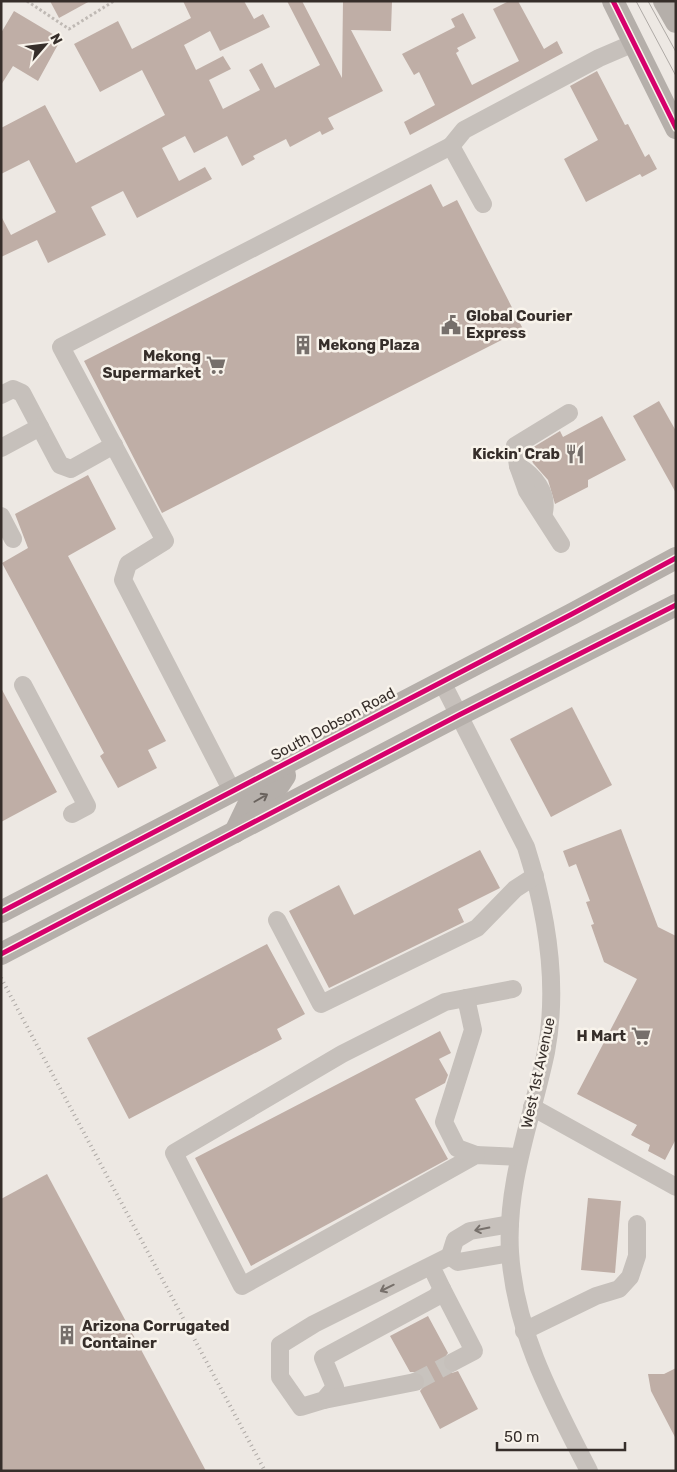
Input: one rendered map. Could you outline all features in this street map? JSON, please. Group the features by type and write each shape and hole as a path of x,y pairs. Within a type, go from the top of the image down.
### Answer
{"main road":[{"path":"613,1 676,128"},
{"path":"664,1 676,22"},
{"name":"South Dobson Road","path":"1,912 676,558"},
{"path":"1,954 459,715 676,605"},
{"path":"235,832 248,805 279,786 285,776 283,765"}],"street":[{"path":"232,791 123,580 128,564 165,541 61,347 451,146 464,130 599,58 634,43"},
{"path":"451,146 483,204"},
{"path":"1,395 13,389 22,393 60,466 71,469 114,445"},
{"path":"561,544 527,491 518,466 515,446 569,413"},
{"path":"1,448 40,427"},
{"path":"1,516 13,539"},
{"name":"West 1st Avenue","path":"442,682 526,847 535,876 549,946 553,986 546,1051 514,1179 510,1224 510,1253 524,1331 548,1389 589,1471"},
{"path":"23,685 87,806 72,814"},
{"path":"277,920 321,1004 476,928 515,889 535,876"},
{"path":"476,1155 242,1286 174,1152 342,1054 445,1002 513,989"},
{"path":"466,998 473,1030 444,1122 457,1148 476,1155 519,1157"},
{"path":"532,1107 676,1187"},
{"path":"415,1382 324,1400 301,1408 280,1377 280,1345 314,1324 455,1253 470,1232 510,1224"},
{"path":"524,1331 596,1296 619,1289 630,1277 637,1256 637,1224"},
{"path":"455,1253 510,1253"},
{"path":"431,1266 474,1351 453,1362"},
{"path":"324,1400 335,1388 323,1358 436,1297 442,1290"}],"path":[{"path":"27,1 69,30 114,1"}],"building":[{"path":"50,1 90,1 59,18"},
{"path":"183,1 244,1 254,19 263,14 270,27 220,51 210,31 184,45 196,70 223,56 231,69 209,80 223,109 260,90 249,70 262,63 275,88 320,65 287,1 302,1 342,78 343,1 392,1 391,31 351,30 383,91 328,118 334,129 322,135 320,131 290,147 286,139 253,156 255,159 242,166 227,136 194,153 185,136 162,148 179,181 205,167 212,179 137,218 123,191 91,207 106,235 48,263 37,240 1,257 1,216 11,235 56,212 29,160 1,174 1,128 45,105 76,163 165,115 142,70 100,92 74,44 118,21 132,49 191,18"},
{"path":"509,1 518,1 544,49 557,41 563,53 410,135 404,122 435,105 419,72 414,75 402,54 455,27 451,19 463,13 476,38 457,48 459,51 456,53 472,85 519,61 493,9"},
{"path":"14,11 61,39 38,81 13,66 1,85 1,33"},
{"path":"597,71 625,125 628,124 645,157 649,154 657,169 642,177 640,174 586,202 564,159 598,140 570,86"},
{"name":"Mekong Plaza","path":"431,184 443,207 457,200 523,329 162,513 84,361"},
{"path":"659,401 676,431 676,493 633,416"},
{"name":"Kickin' Crab","path":"602,416 626,460 588,480 588,487 555,504 548,480 533,463 527,451 560,431 563,437"},
{"path":"88,475 116,529 68,556 166,741 148,750 157,768 118,788 100,756 104,753 2,563 28,548 15,514"},
{"path":"1,688 57,792 1,822"},
{"path":"572,707 612,785 551,817 510,739"},
{"name":"H Mart","path":"621,829 658,927 676,936 676,1139 665,1160 648,1151 650,1145 631,1135 637,1125 577,1094 637,979 604,962 591,925 594,924 586,902 590,901 576,864 569,867 563,851"},
{"path":"480,850 500,888 458,909 464,922 329,988 289,911 339,885 354,915"},
{"path":"267,944 305,1014 277,1029 282,1039 129,1119 87,1038"},
{"path":"440,1031 451,1053 439,1059 448,1075 445,1083 415,1099 448,1159 251,1266 195,1158"},
{"name":"Arizona Corrugated Container","path":"47,1174 206,1471 1,1471 1,1199"},
{"path":"588,1198 621,1201 615,1273 581,1270"},
{"path":"428,1316 448,1353 442,1361 444,1367 452,1373 458,1371 478,1409 440,1429 420,1391 425,1385 423,1375 418,1372 410,1372 390,1336"},
{"path":"676,1368 676,1439 651,1391 648,1374 664,1374"}],"tunnel":[{"path":"415,1382 453,1362"}],"tram line":[{"path":"636,1 676,76"},
{"path":"648,1 676,52"}],"railway":[{"path":"1,978 265,1471"}],"cycle path":[{"path":"613,1 676,128"},
{"path":"1,912 676,558"},
{"path":"1,954 459,715 676,605"}],"place":[{"name":"Global Courier Express","path":"451,325"},
{"name":"Mekong Plaza","path":"303,345"},
{"name":"Mekong Supermarket","path":"216,365"},
{"name":"Kickin' Crab","path":"575,454"},
{"name":"H Mart","path":"641,1036"},
{"name":"Arizona Corrugated Container","path":"67,1335"}]}
